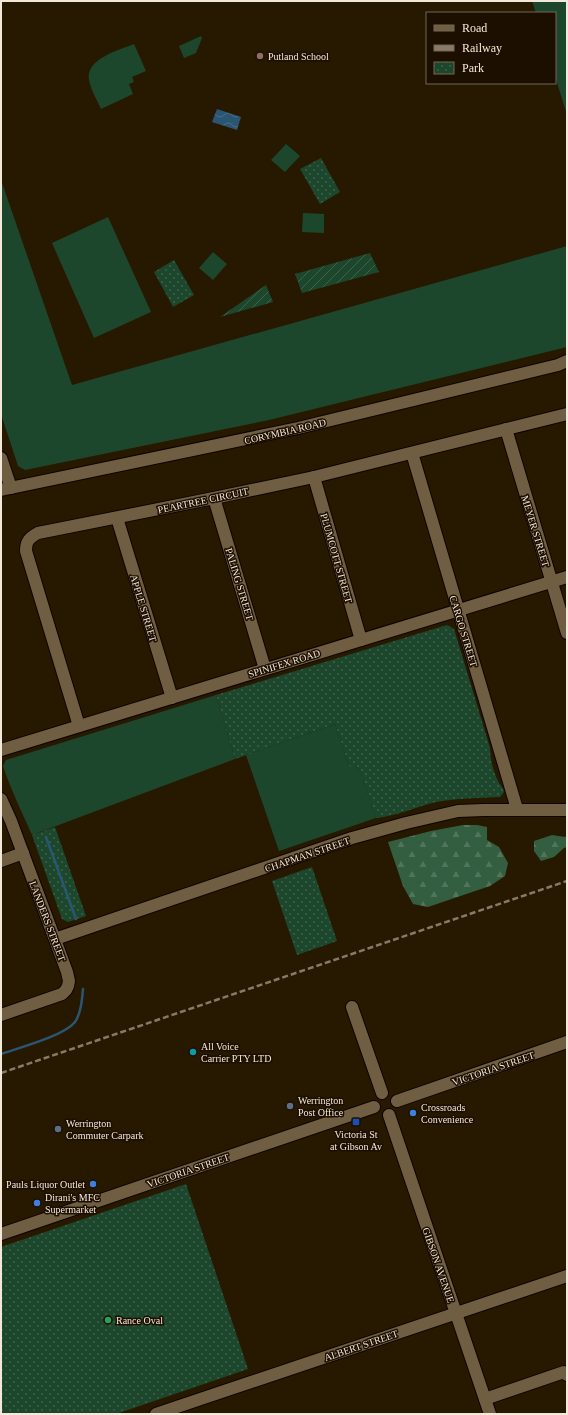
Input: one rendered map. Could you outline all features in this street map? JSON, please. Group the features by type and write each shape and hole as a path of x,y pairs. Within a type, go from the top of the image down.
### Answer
{"street":[{"name":"CORYMBIA ROAD","path":"6,489 290,430 402,404 558,365 567,361"},
{"name":"PEARTREE CIRCUIT","path":"79,726 26,551 26,543 30,537 38,533 214,498 314,476 567,414"},
{"name":"MEYER STREET","path":"506,429 567,633"},
{"name":"CARGO STREET","path":"412,453 517,809"},
{"path":"1,458 6,489"},
{"name":"PLUMCOTT STREET","path":"314,476 361,640"},
{"name":"PALING STREET","path":"214,498 265,669"},
{"name":"APPLE STREET","path":"117,518 172,698"},
{"name":"SPINIFEX ROAD","path":"1,750 567,577"},
{"name":"LANDERS STREET","path":"1,799 11,821 69,977 66,990 57,996 1,1015"},
{"name":"CHAPMAN STREET","path":"55,940 377,831 434,816 483,810 567,810"},
{"path":"1,861 23,853"},
{"path":"352,1007 382,1093"},
{"name":"VICTORIA STREET","path":"396,1101 567,1042"},
{"path":"382,1093 389,1093 395,1097 397,1104 395,1111 385,1116 378,1113 374,1107 376,1097 382,1093"},
{"name":"VICTORIA STREET","path":"1,1234 374,1107"},
{"name":"GIBSON AVENUE","path":"389,1115 490,1414"},
{"name":"ALBERT STREET","path":"156,1414 567,1276"},
{"path":"485,1399 564,1372 567,1375"}],"green space":[{"path":"532,1 567,1 567,115 556,79 556,12 536,12"},
{"path":"201,36 202,38 196,53 184,58 179,46"},
{"path":"134,44 146,71 132,77 134,82 129,84 133,94 101,109 89,80 89,73 92,66 104,56"},
{"path":"286,144 300,156 285,172 271,160"},
{"path":"321,158 340,192 320,204 300,169"},
{"path":"1,180 72,385 567,246 567,347 269,420 25,470 18,466 1,414"},
{"path":"303,213 324,214 324,233 302,232"},
{"path":"108,217 151,312 94,338 52,243"},
{"path":"213,252 227,264 213,280 199,268"},
{"path":"370,253 379,272 302,293 295,274"},
{"path":"174,260 194,295 173,307 154,272"},
{"path":"266,285 273,302 220,317"},
{"path":"447,625 454,629 490,748 493,769 504,790 500,797 436,802 376,818 360,770 355,766 349,766 335,724 235,759 216,695"},
{"path":"216,695 235,759 32,835 3,766 6,760"},
{"path":"335,724 349,766 355,766 360,770 376,818 279,851 246,755"},
{"path":"463,825 487,827 487,840 499,847 508,863 505,876 490,886 428,907 413,904 403,886 388,842 431,831"},
{"path":"55,827 86,916 68,922 62,919 32,835"},
{"path":"552,835 567,836 567,847 554,857 541,861 534,851 534,841"},
{"path":"312,867 337,941 297,955 272,881"},
{"path":"186,1184 248,1369 116,1414 2,1414 1,1247"}],"water":[{"path":"217,109 241,117 237,130 212,122"}],"waterway":[{"path":"46,837 76,919"},
{"path":"1,1054 51,1037 69,1027 75,1022 79,1015 83,989"}],"railway":[{"path":"1,1073 567,881"}],"place":[{"name":"Putland School","path":"260,56"},
{"name":"All Voice Carrier PTY LTD","path":"193,1052"},
{"name":"Werrington Post Office","path":"290,1106"},
{"name":"Crossroads Convenience","path":"413,1113"},
{"name":"Victoria St at Gibson Av","path":"356,1122"},
{"name":"Werrington Commuter Carpark","path":"58,1129"},
{"name":"Pauls Liquor Outlet","path":"93,1184"},
{"name":"Dirani's MFC Supermarket","path":"37,1203"},
{"name":"Rance Oval","path":"108,1320"}]}
